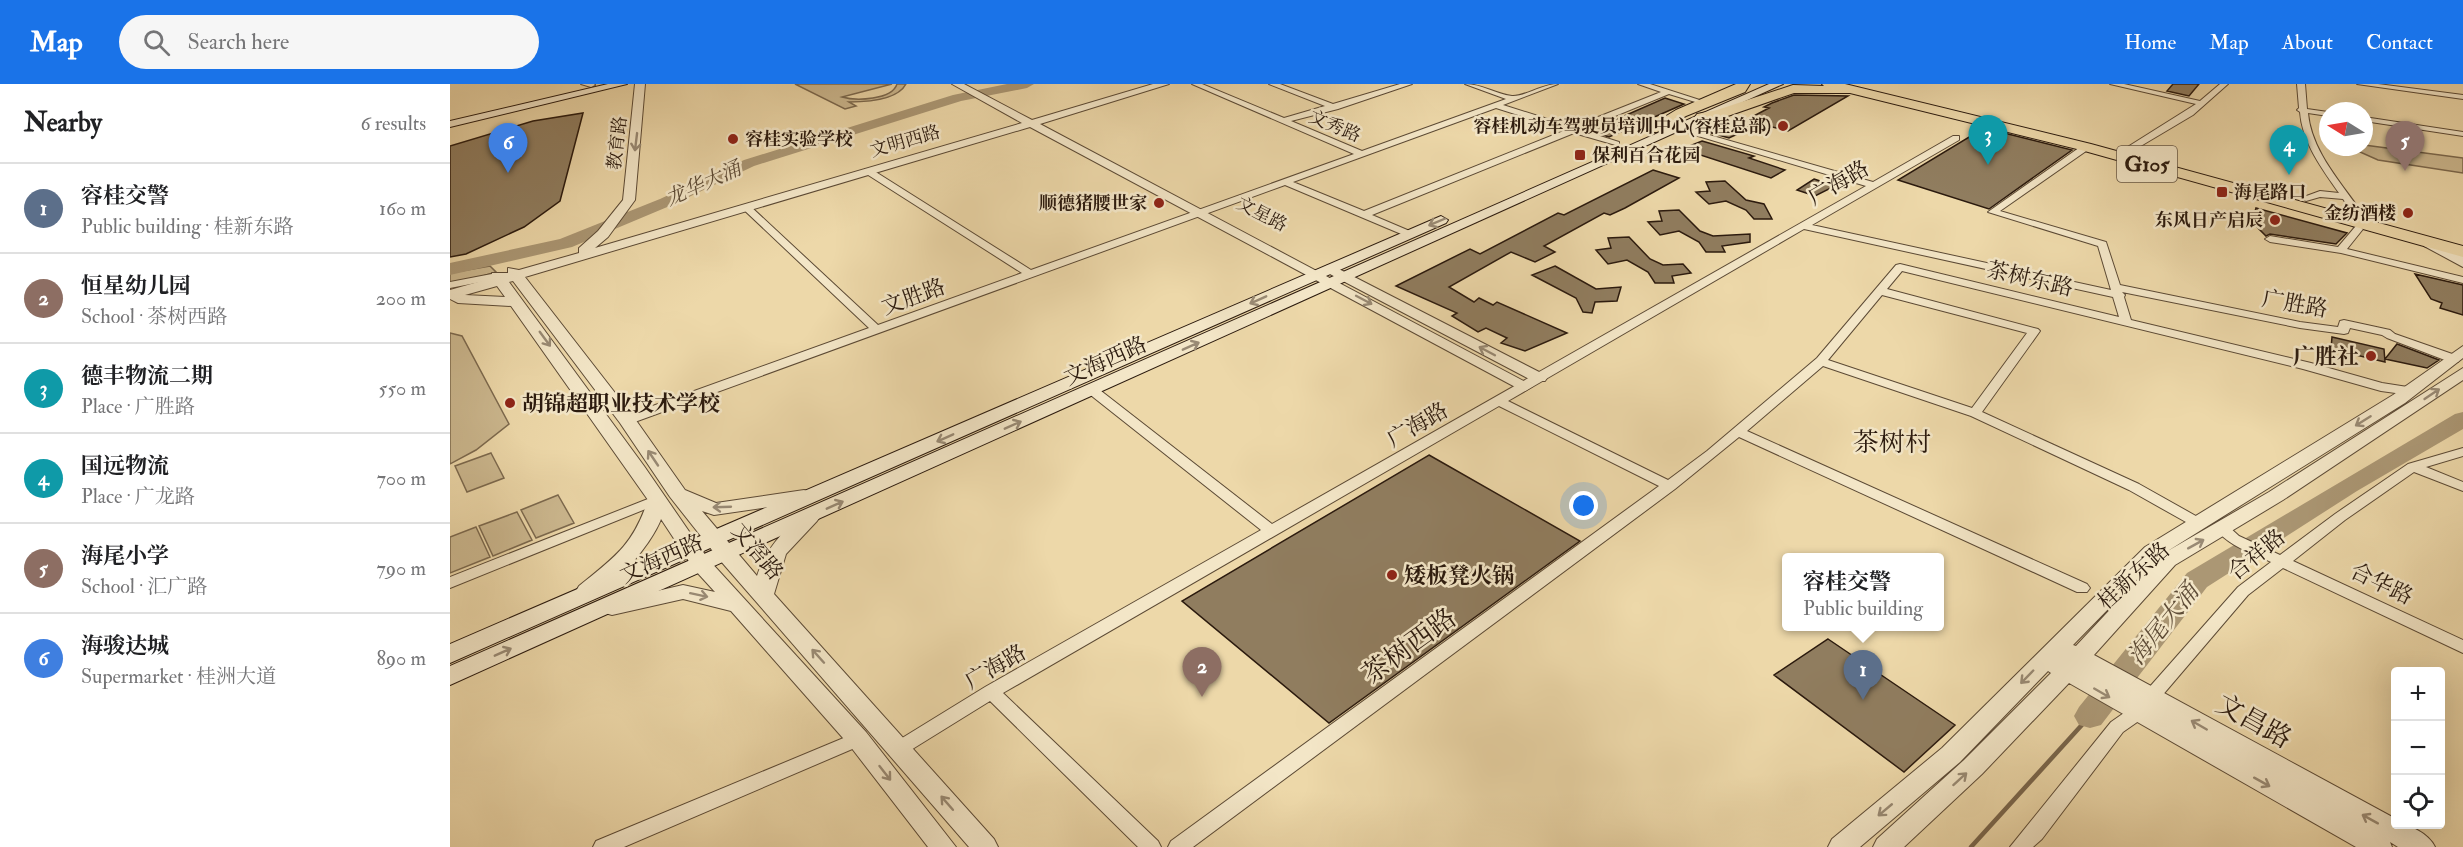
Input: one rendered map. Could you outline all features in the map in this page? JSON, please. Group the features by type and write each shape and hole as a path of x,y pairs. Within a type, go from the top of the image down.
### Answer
{"highway":[{"path":"1652,129 1703,110 1740,89 1743,84"},
{"name":"G105","path":"1829,84 1892,94 2129,150 2463,240"},
{"name":"G105","path":"1862,84 2463,252"},
{"path":"1878,84 1892,94"},
{"path":"1703,110 1720,114 1793,89 1892,94"}],"main road":[{"path":"450,117 590,84"},
{"path":"450,123 622,84"},
{"name":"文海西路","path":"721,546 810,517 1092,390 1331,276 1409,234 1761,84"},
{"name":"文海西路","path":"450,676 582,617 821,492 1681,128 1703,110 1778,84"},
{"name":"文海西路","path":"450,654 564,605 697,557"}],"street":[{"name":"教育路","path":"584,253 603,234 629,200 638,126 640,84"},
{"name":"文星路","path":"957,84 978,92 1331,276 1539,378"},
{"name":"文明西路","path":"1068,111 1154,84"},
{"name":"文明西路","path":"584,253 1164,84"},
{"name":"文秀路","path":"1196,84 1362,154"},
{"path":"1273,84 1335,107"},
{"path":"1283,121 1408,84"},
{"path":"1468,84 1514,99"},
{"name":"文胜路","path":"627,420 1554,84"},
{"path":"1642,84 1668,92 1703,110"},
{"path":"2114,84 2200,103"},
{"path":"2129,150 2190,113 2224,84"},
{"path":"2301,84 2301,110 2308,136 2352,206"},
{"path":"2361,84 2463,97"},
{"path":"1363,214 1668,92"},
{"path":"1495,105 1616,144"},
{"path":"982,136 1004,118 1006,108 1068,111"},
{"path":"2301,110 2319,113"},
{"path":"982,136 1059,135 1058,124 1068,111"},
{"path":"2373,120 2463,134"},
{"path":"1681,128 1874,185"},
{"name":"文明西路","path":"450,290 506,276 982,136"},
{"name":"广海路","path":"900,748 991,692 1956,138"},
{"path":"2086,147 1993,212 2102,244 2119,292 2126,321"},
{"path":"868,171 1030,274"},
{"path":"1286,182 1409,234"},
{"path":"2306,198 2319,194 2346,197"},
{"path":"746,207 877,330"},
{"path":"1803,226 1913,251 2119,292"},
{"path":"2341,250 2358,229"},
{"path":"2270,239 2341,250 2463,280"},
{"path":"2419,239 2448,251 2463,263"},
{"path":"1913,251 1821,362 1738,432 2082,588"},
{"path":"450,299 524,299 552,272 584,253"},
{"name":"茶树东路","path":"1900,267 2126,321 2381,387 2410,391"},
{"name":"文明西路","path":"450,299 506,276"},
{"path":"450,285 506,276"},
{"name":"文滘路","path":"506,276 627,420 677,494 763,596 900,748 985,847"},
{"name":"文星路","path":"1331,276 1525,386"},
{"path":"1880,291 2034,331 1975,413"},
{"name":"广胜路","path":"2119,292 2344,331 2344,323 2386,332 2391,336 2460,361"},
{"name":"文滘路","path":"524,299 697,557 858,739 943,847"},
{"name":"桂新东路","path":"1840,847 1951,755 2152,552 2460,361"},
{"name":"桂新东路","path":"1886,847 1973,767 2073,665 2168,560 2228,534 2460,361"},
{"path":"1821,362 1975,413 2134,487 2198,523"},
{"path":"1092,390 1272,531"},
{"path":"1498,401 1670,486"},
{"name":"茶树西路","path":"1178,847 1670,486 1738,432"},
{"name":"合祥路","path":"2020,847 2035,833 2117,727 2146,702 2243,591 2414,466 2460,457"},
{"path":"2414,466 2463,487"},
{"path":"677,494 714,509 784,501 821,492"},
{"path":"450,583 658,498"},
{"path":"564,605 598,584 626,559 648,529 658,498"},
{"path":"763,596 768,567 784,542 810,517"},
{"name":"合华路","path":"2228,534 2463,647"},
{"path":"582,617 638,601 683,592 738,606"},
{"name":"文昌路","path":"2052,652 2422,847"},
{"path":"991,692 1151,847"},
{"name":"文昌路","path":"2146,702 2379,847"},
{"path":"603,847 858,739"}],"shaded area":[{"path":"795,84 892,84 842,97 856,99 881,96 894,89 897,84 906,84 896,94 872,101 849,102 856,106 845,109"},
{"path":"2373,146 2463,158 2463,173 2378,160 2369,156 2373,156"},
{"path":"490,266 496,272 450,286 450,273"},
{"path":"450,333 462,336 509,424 476,450 450,464"},
{"path":"491,453 504,478 467,492 455,466"},
{"path":"558,495 574,523 536,538 521,510"},
{"path":"517,512 532,540 493,556 479,526"},
{"path":"476,527 490,557 450,573 450,537"}],"building":[{"path":"2173,84 2199,84 2189,96 2167,91"},
{"path":"1794,95 1848,96 1788,131 1746,120 1769,108 1764,107"},
{"path":"1665,98 1684,104 1609,137 1590,131"},
{"path":"583,113 560,201 524,227 466,254 450,257 450,146 533,121"},
{"path":"1731,122 1751,128 1729,138 1708,132"},
{"path":"1984,128 2072,150 1989,209 1898,180"},
{"path":"1702,141 1754,156 1749,158 1785,170 1771,178 1682,149"},
{"path":"1653,170 1679,178 1625,208 1610,215 1604,213 1544,246 1555,252 1535,262 1511,252 1449,287 1474,302 1479,298 1493,305 1497,302 1567,333 1525,351 1501,343 1507,338 1486,328 1478,332 1452,316 1457,313 1396,286 1470,249 1480,254 1558,213 1564,215"},
{"path":"1814,179 1835,186 1815,196 1797,190"},
{"path":"1725,181 1746,200 1764,204 1772,219 1754,219 1746,210 1726,201 1709,204 1696,192 1710,191 1706,182"},
{"name":"东风日产启辰","path":"2256,208 2347,233 2336,244 2270,234 2266,236 2252,222"},
{"path":"1679,210 1700,231 1713,236 1750,234 1750,242 1722,246 1725,252 1706,252 1699,242 1679,231 1660,235 1648,222 1662,221 1659,211"},
{"path":"1629,237 1650,259 1663,265 1683,264 1691,273 1672,276 1674,283 1655,283 1648,272 1627,260 1608,264 1596,250 1611,248 1608,238"},
{"path":"1555,266 1596,289 1621,287 1617,301 1595,302 1592,313 1583,312 1576,298 1532,275"},
{"path":"2415,274 2463,285 2463,315 2440,308 2442,303 2431,299"},
{"name":"广胜社","path":"2332,337 2384,349 2385,362 2331,349"},
{"path":"2397,344 2439,360 2427,368 2385,359"},
{"name":"矮板凳火锅","path":"1429,455 1580,541 1329,723 1182,601"},
{"path":"1828,639 1955,725 1904,772 1774,675"}],"waterway":[{"name":"龙华大涌","path":"450,269 512,257 566,243 666,202 749,163 958,98 1027,84"},
{"name":"海尾大涌","path":"2090,716 2197,580 2348,486 2463,419"},
{"name":"海尾大涌","path":"1971,847 2090,716"}],"tunnel":[{"path":"2352,206 2354,212"},
{"path":"2353,211 2358,229"}],"place":[{"name":"容桂机动车驾驶员培训中心(容桂总部)","path":"1783,126"},
{"name":"容桂实验学校","path":"733,139"},
{"name":"保利百合花园","path":"1580,155"},
{"name":"德丰物流二期","path":"1988,165"},
{"name":"海尾小学","path":"2405,171"},
{"name":"海骏达城","path":"508,173"},
{"name":"国远物流","path":"2289,175"},
{"name":"海尾路口","path":"2222,192"},
{"name":"顺德猪腰世家","path":"1159,203"},
{"name":"金纺酒楼","path":"2408,213"},
{"name":"东风日产启辰","path":"2275,220"},
{"name":"广胜社","path":"2371,356"},
{"name":"胡锦超职业技术学校","path":"510,403"},
{"name":"矮板凳火锅","path":"1392,575"},
{"name":"恒星幼儿园","path":"1202,697"},
{"name":"容桂交警","path":"1863,700"}],"district":[{"name":"茶树村","path":"1892,442"}]}
